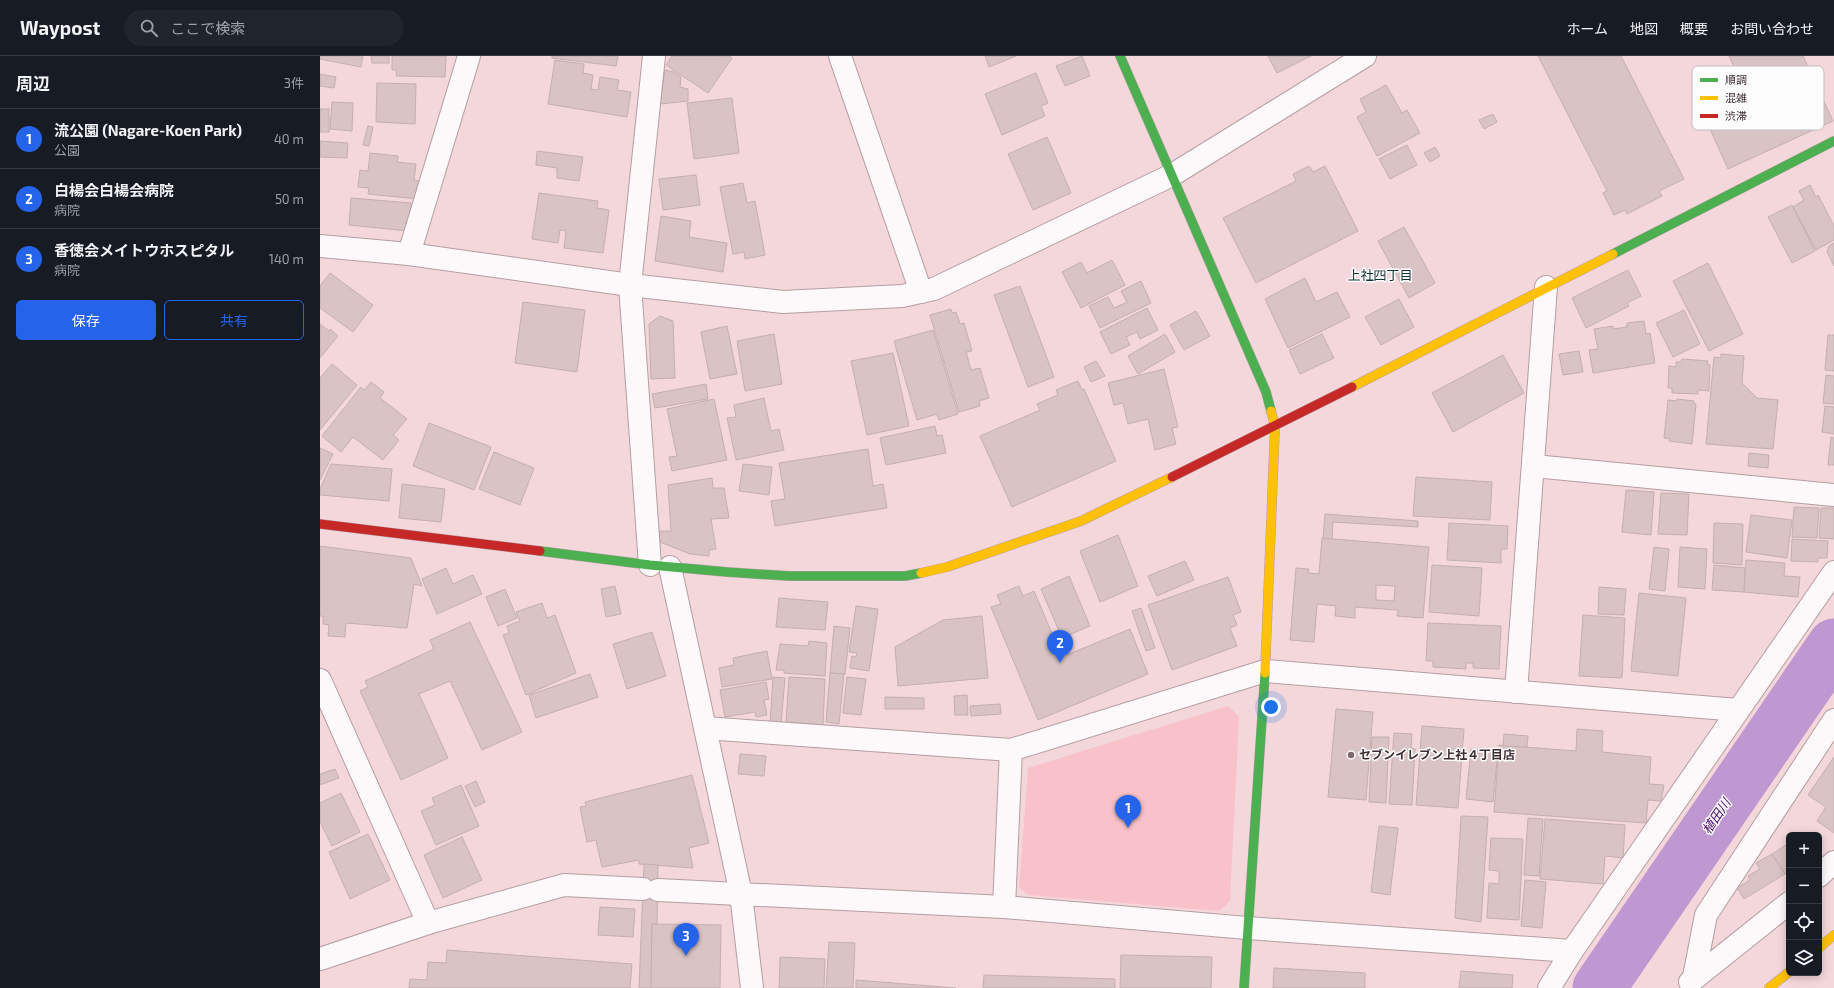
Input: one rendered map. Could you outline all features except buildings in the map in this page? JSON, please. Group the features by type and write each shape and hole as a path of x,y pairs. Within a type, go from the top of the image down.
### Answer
{"main road":[{"path":"1120,56 1266,392 1275,426 1265,672 1244,988"},
{"path":"320,524 660,566 789,576 905,576 947,567 1081,521 1275,426 1834,141"},
{"path":"1822,946 1834,934"},
{"path":"1769,988 1786,974"}],"street":[{"path":"409,254 469,56"},
{"path":"654,56 630,285 660,566 705,728 741,894 752,988"},
{"path":"840,56 921,292"},
{"path":"320,246 409,254 630,285 783,302 902,296 934,289 1172,175 1365,56"},
{"path":"1516,692 1534,466 1546,287"},
{"path":"1534,466 1834,495"},
{"path":"1549,988 1572,951 1834,572"},
{"path":"705,728 1011,750 1265,672 1738,710"},
{"path":"320,680 428,923"},
{"path":"1689,983 1706,915 1834,720"},
{"path":"1004,907 1011,750"},
{"path":"1822,873 1834,862"},
{"path":"320,959 428,923 564,885 1004,907 1247,928 1572,951"},
{"path":"1689,983 1788,904"}],"shaded area":[{"path":"1228,706 1239,717 1230,901 1219,911 1028,895 1019,887 1028,768"}],"waterway":[{"name":"植田川","path":"1599,988 1834,645"}],"traffic: fast":[{"path":"1120,56 1266,392 1271,411"},
{"path":"1613,254 1834,141"},
{"path":"540,551 650,565 789,576 905,576 921,573"},
{"path":"1244,988 1265,673"}],"traffic: slow":[{"path":"1352,387 1613,254"},
{"path":"1265,673 1275,426 1271,411"},
{"path":"921,573 947,567 1081,521 1172,477"},
{"path":"1822,945 1834,935"},
{"path":"1769,988 1786,974"}],"traffic: jam":[{"path":"1172,477 1352,387"},
{"path":"320,524 540,551"}],"place":[{"name":"白楊会白楊会病院","path":"1060,663"},
{"name":"セブンイレブン上社４丁目店","path":"1351,755"},
{"name":"流公園 (Nagare-Koen Park)","path":"1128,828"},
{"name":"香徳会メイトウホスピタル","path":"686,956"}],"district":[{"name":"上社四丁目","path":"1380,275"}]}
